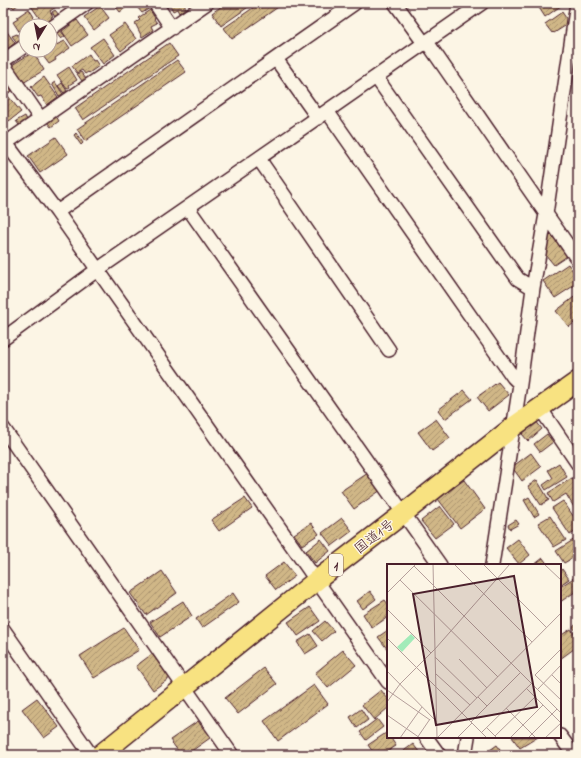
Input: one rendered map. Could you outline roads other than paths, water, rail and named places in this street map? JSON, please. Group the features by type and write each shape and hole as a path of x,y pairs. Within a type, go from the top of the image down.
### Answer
{"highway":[{"name":"国道1号","path":"100,755 317,580 513,427 578,382"}],"street":[{"path":"58,23 87,3"},
{"path":"154,3 172,28"},
{"path":"207,3 40,118 4,141 57,212 387,681"},
{"path":"57,212 355,3"},
{"path":"395,3 425,43 578,260"},
{"path":"3,339 98,270 482,3"},
{"path":"492,564 533,288 577,12"},
{"path":"3,61 18,51"},
{"path":"276,59 323,115 513,377 520,384"},
{"path":"3,64 40,118"},
{"path":"376,77 518,280 533,288"},
{"path":"259,159 389,350"},
{"path":"188,208 439,564"},
{"path":"540,408 578,464"},
{"path":"3,428 232,755"},
{"path":"3,629 91,755"},
{"path":"561,737 574,755"},
{"path":"427,738 439,755"},
{"path":"465,755 468,738"}]}
